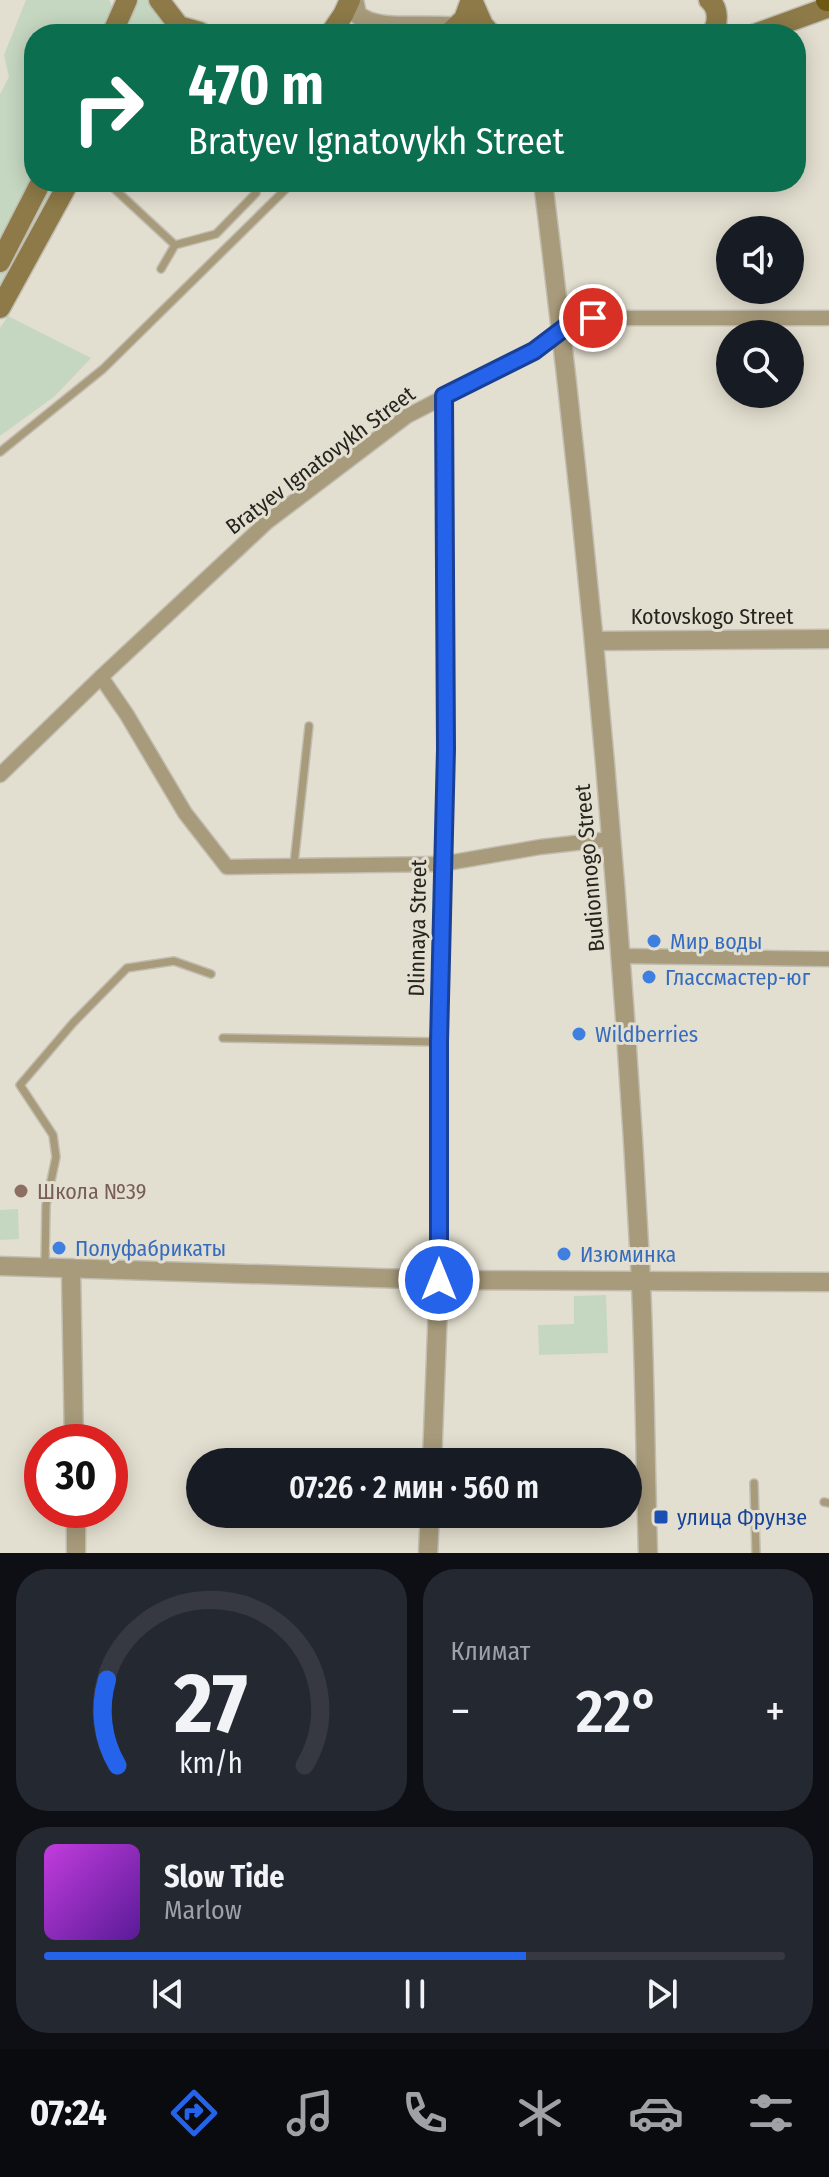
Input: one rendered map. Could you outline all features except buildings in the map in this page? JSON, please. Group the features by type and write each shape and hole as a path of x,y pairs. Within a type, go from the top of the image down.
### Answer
{"main road":[{"path":"159,0 177,24"},
{"path":"337,24 352,0"},
{"path":"459,24 472,0"},
{"path":"472,0 483,24"},
{"path":"709,0 714,4 716,24"},
{"path":"782,24 829,7"},
{"path":"0,262 36,192"},
{"path":"0,308 64,192"}],"street":[{"path":"352,0 357,14 370,22 391,24"},
{"name":"Budionnogo Street","path":"544,192 595,641 621,956 640,1282 648,1553"},
{"name":"Bratyev Ignatovykh Street","path":"0,775 267,522 407,416 534,351 571,323 593,318 829,318"},
{"name":"Dlinnaya Street","path":"433,1448 439,1280 439,1042 446,749 444,396"},
{"name":"Kotovskogo Street","path":"595,641 829,639"},
{"path":"101,677 185,813 227,867 442,864 611,839"},
{"path":"621,956 829,959"},
{"path":"0,1266 439,1280 829,1282"},
{"path":"71,1269 74,1424"},
{"path":"76,1528 76,1553"},
{"path":"428,1553 429,1528"}],"lane":[{"path":"118,192 175,245"},
{"path":"161,269 175,245 216,234 256,192"},
{"path":"0,452 103,369 283,192"},
{"path":"294,864 309,726"},
{"path":"45,1268 46,1205 56,1157 53,1135 20,1085 73,1023 127,968 174,961 211,974"},
{"path":"223,1038 439,1042"},
{"path":"754,1483 756,1553"}],"green space":[{"path":"26,0 109,0 115,13 110,24 24,24 24,192 28,192 0,244 0,94 9,77 4,55"},
{"path":"136,0 152,0 172,24 125,24"},
{"path":"44,192 56,192 0,293 0,272"},
{"path":"8,316 91,358 55,396 0,436 0,328"},
{"path":"18,1209 19,1239 0,1240 0,1210"},
{"path":"606,1295 608,1353 539,1355 538,1325 574,1324 574,1296"}],"place":[{"name":"Мир воды","path":"654,941"},
{"name":"Глассмастер-юг","path":"649,977"},
{"name":"Wildberries","path":"579,1034"},
{"name":"Школа №39","path":"21,1191"},
{"name":"Полуфабрикаты","path":"59,1248"},
{"name":"Изюминка","path":"564,1254"},
{"name":"улица Фрунзе","path":"661,1517"}],"route":[{"path":"439,1280 439,1042 446,749 444,396 534,351 571,323 593,318"}]}
